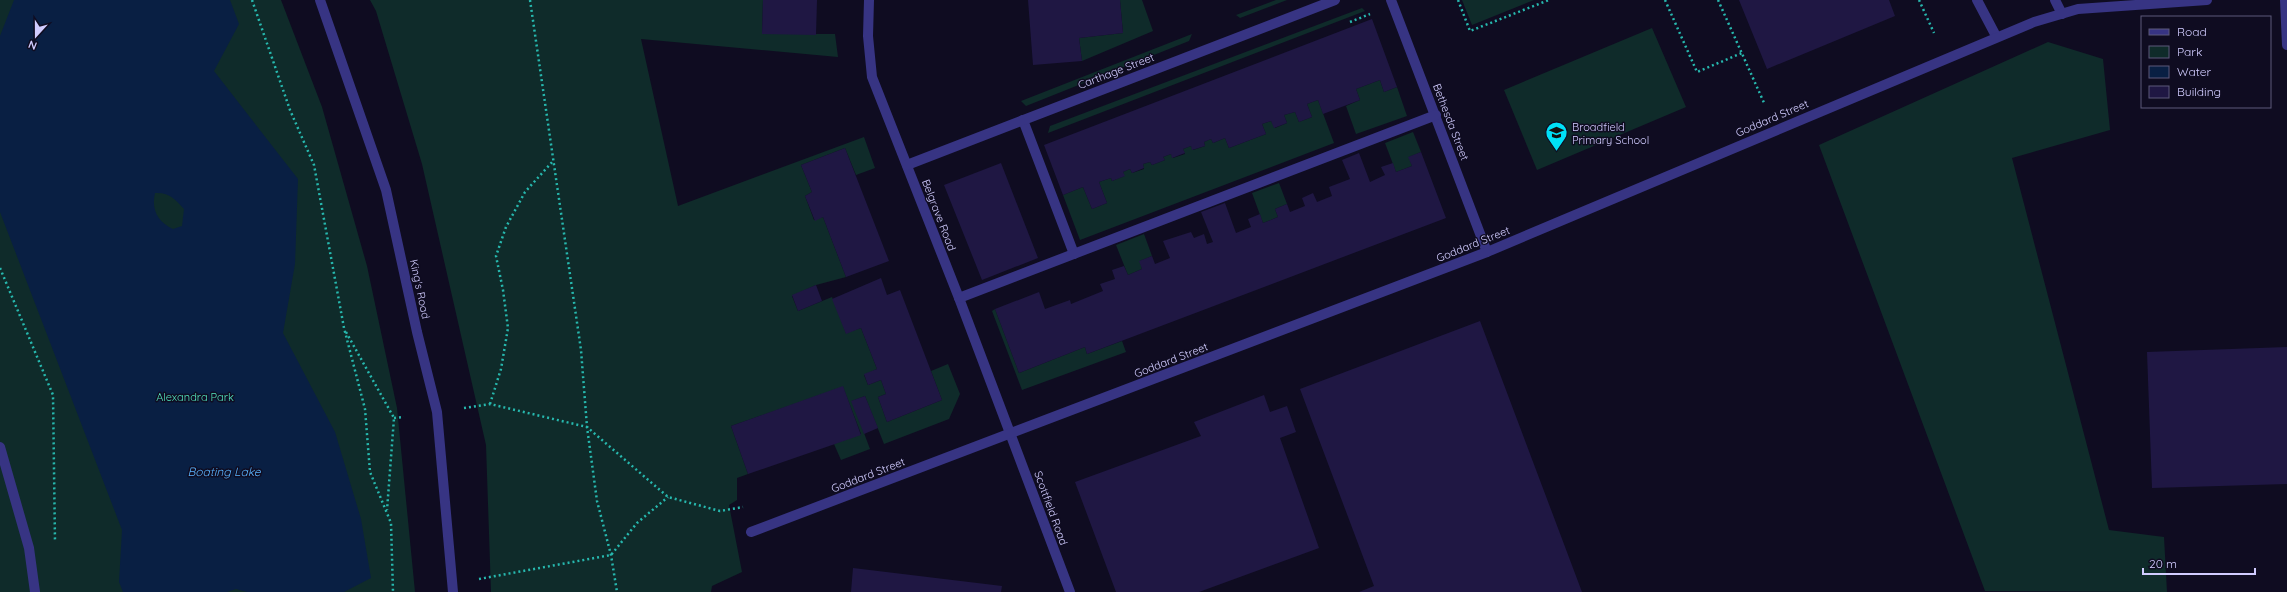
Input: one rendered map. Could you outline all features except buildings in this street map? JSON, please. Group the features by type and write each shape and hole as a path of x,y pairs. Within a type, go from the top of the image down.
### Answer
{"street":[{"name":"King's Road","path":"320,0 386,190 417,332 437,412 453,592"},
{"name":"Belgrave Road","path":"869,0 868,36 872,77 959,298 1010,433"},
{"name":"Carthage Street","path":"907,165 1335,0"},
{"name":"Bethesda Street","path":"1391,0 1487,252"},
{"path":"1977,0 1996,36"},
{"path":"2054,0 2062,14"},
{"name":"Goddard Street","path":"751,532 1487,252 1996,36 2078,9 2140,3 2207,0"},
{"path":"2284,0 2287,45"},
{"path":"959,298 1436,115"},
{"path":"1023,120 1074,254"},
{"name":"Scottfield Road","path":"1010,433 1070,592"},
{"path":"0,447 29,548 35,592"}],"path":[{"path":"252,0 290,110 314,165 344,328 365,410 370,472 391,523 393,592"},
{"path":"530,0 581,350 587,427 597,501 611,555 617,592"},
{"path":"1458,0 1470,31 1549,0"},
{"path":"1665,0 1697,72 1742,53"},
{"path":"1718,0 1765,105"},
{"path":"1919,0 1934,33"},
{"path":"490,404 501,369 508,328 503,290 496,256 506,227 525,192 554,160"},
{"path":"0,268 52,395 55,546"},
{"path":"344,328 394,418 387,512"},
{"path":"464,408 490,404 587,427 668,497 720,511 743,506 751,532"},
{"path":"394,418 404,417"},
{"path":"479,579 611,555 637,523 668,497"}],"green space":[{"name":"Boating Lake","path":"0,0 281,0 322,107 367,266 397,408 415,592 0,592"},
{"path":"370,0 763,0 762,34 835,34 838,57 641,39 678,206 864,137 875,168 856,175 845,148 801,165 812,192 805,196 814,220 823,217 846,277 816,285 792,296 798,311 832,297 846,333 861,328 877,369 864,375 868,385 881,380 886,394 878,397 887,422 942,400 931,371 948,364 960,394 949,419 884,444 865,396 852,401 870,449 841,460 834,444 861,434 843,387 731,426 748,474 737,478 737,500 729,505 742,572 712,586 711,592 491,592 486,445 422,164 376,11"},
{"path":"1120,0 1142,0 1153,31 1082,61 1079,38 1123,33"},
{"path":"1276,0 1287,0 1240,18 1236,15"},
{"path":"1462,0 1534,0 1472,25"},
{"path":"1362,8 1365,11 1048,133 1050,126"},
{"path":"1652,28 1686,107 1537,170 1504,90"},
{"path":"1192,34 1189,41 1026,106 1021,101"},
{"path":"2048,42 2103,59 2110,130 2012,158 2109,530 2164,537 2167,592 1985,591 1819,145"},
{"path":"1380,80 1384,92 1397,87 1407,116 1356,134 1346,106 1360,100 1356,89"},
{"path":"1318,100 1334,143 1080,240 1063,195 1083,187 1092,209 1107,203 1099,182 1111,178 1112,181 1124,176 1123,172 1130,169 1132,173 1144,169 1143,164 1150,162 1152,165 1165,160 1163,157 1171,154 1173,158 1185,154 1183,149 1191,146 1193,150 1205,146 1204,142 1211,139 1213,143 1225,138 1229,148 1266,134 1262,124 1271,121 1275,128 1287,123 1284,115 1295,112 1299,122 1312,117 1307,104"},
{"path":"1413,132 1421,152 1409,157 1412,166 1396,172 1385,143"},
{"path":"1279,183 1287,204 1275,209 1278,217 1263,223 1252,193"},
{"path":"1144,234 1152,256 1140,261 1142,269 1128,275 1116,245"},
{"path":"995,309 1019,373 1085,347 1087,354 1122,341 1126,352 1022,390 992,311"}],"water":[{"name":"Boating Lake","path":"14,0 230,0 239,24 214,71 298,179 295,264 283,333 335,432 361,519 371,578 344,592 247,592 236,589 227,592 123,592 119,582 122,530 0,212 0,36","holes":["155,193 172,197 184,209 182,226 173,229 163,223 157,215 154,199"]}],"place":[{"name":"Broadfield Primary School","path":"1557,152"}],"park label":[{"name":"Alexandra Park","path":"195,397"}]}
